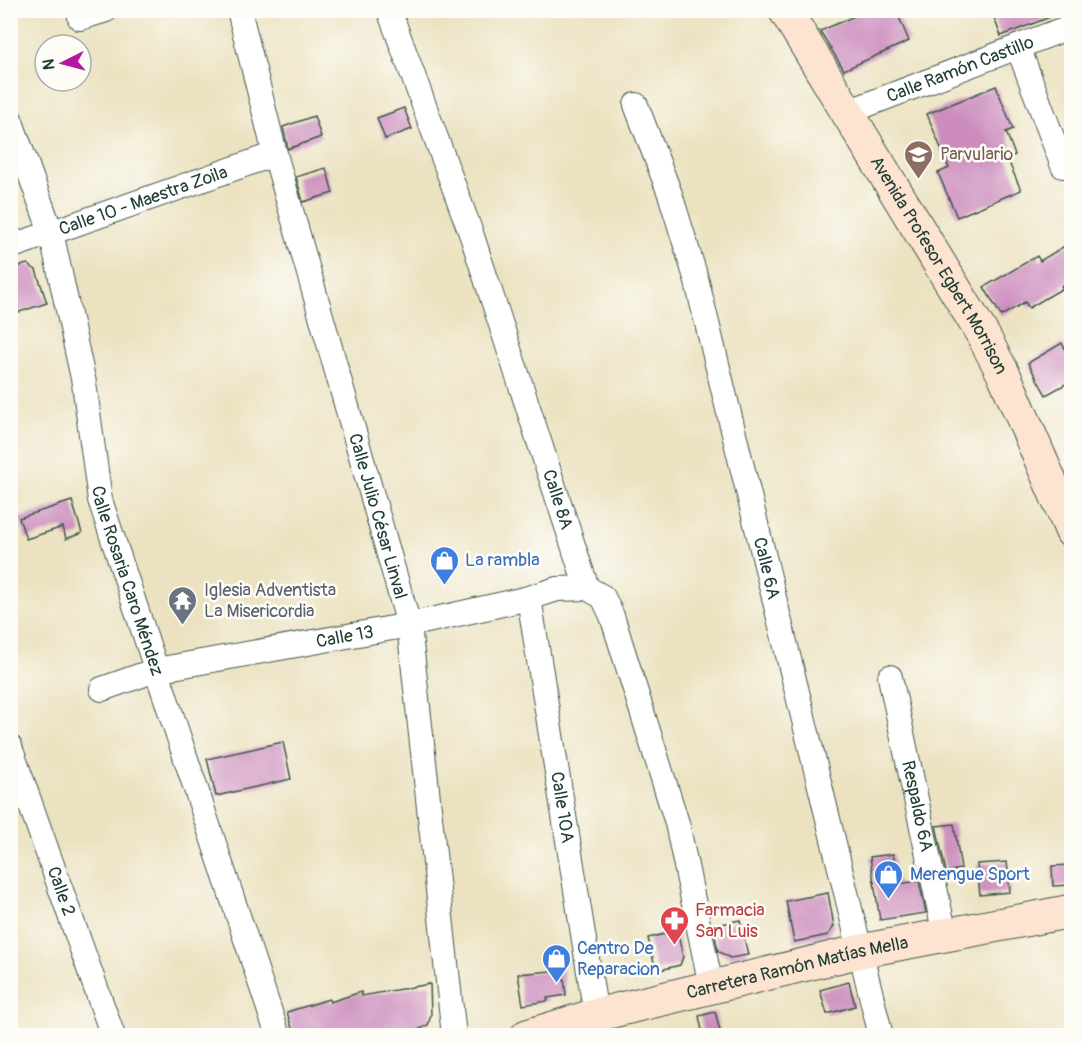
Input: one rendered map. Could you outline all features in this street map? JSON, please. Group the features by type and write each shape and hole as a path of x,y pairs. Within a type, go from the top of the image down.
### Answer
{"street":[{"path":"80,18 106,10"},
{"name":"Calle Julio César Linval","path":"239,10 275,154 409,625 454,1035"},
{"name":"Calle 8A","path":"389,10 472,236 587,588 603,597 616,627 676,823 711,986"},
{"name":"Avenida Profesor Egbert Morrison","path":"785,10 983,335 1005,377 1071,532"},
{"name":"Calle Ramón Castillo","path":"848,112 1071,26"},
{"path":"1018,47 1063,166"},
{"name":"Calle 6A","path":"636,105 670,194 696,278 881,1035"},
{"name":"Calle Rosaria Caro Méndez","path":"10,119 51,232 84,383 100,500 278,1035"},
{"name":"Calle 10 - Maestra Zoila","path":"10,247 275,154"},
{"name":"Calle 13","path":"102,689 156,670 409,625 557,590 587,588"},
{"name":"Calle 10A","path":"529,598 597,1025"},
{"name":"Respaldo 6A","path":"890,677 945,935"},
{"name":"Calle 2","path":"10,747 112,1035"},
{"name":"Carretera Ramón Matías Mella","path":"527,1035 597,1025 711,986 861,951 1071,911"}],"building":[{"path":"868,10 896,10 909,41 844,70 820,31"},
{"path":"991,10 1062,10 1063,12 1001,36"},
{"path":"996,86 1013,129 1006,132 1015,155 1007,158 1021,190 957,217 938,173 949,168 927,114"},
{"path":"404,108 412,129 385,139 377,118"},
{"path":"314,116 321,137 288,149 283,127"},
{"path":"326,168 333,193 303,202 296,177"},
{"path":"1071,242 1071,280 1061,286 1063,288 1029,308 1025,302 1001,316 984,287 1037,256 1040,261"},
{"path":"27,264 36,270 47,303 10,315 10,269"},
{"path":"1062,343 1071,360 1071,381 1046,395 1028,363"},
{"path":"72,501 82,533 66,539 63,527 26,539 19,518"},
{"path":"283,742 291,779 216,796 207,759"},
{"path":"954,824 961,869 946,872 936,826"},
{"name":"Merengue Sport","path":"893,854 898,884 919,881 926,913 880,920 870,857"},
{"path":"1007,862 1010,892 980,895 977,864"},
{"path":"1071,865 1071,885 1053,886 1052,866"},
{"path":"828,893 834,926 828,935 794,942 786,901"},
{"path":"740,920 748,955 730,958 718,951 713,926"},
{"path":"677,931 683,957 680,965 656,971 648,938"},
{"path":"563,970 566,995 523,1005 518,974"},
{"path":"849,982 855,1006 827,1014 820,990"},
{"path":"430,984 431,1015 428,1025 418,1030 379,1035 294,1035 287,1012 361,992 362,996"},
{"path":"715,1012 720,1031 703,1035 699,1016"}],"place":[{"name":"Parvulario","path":"919,180"},
{"name":"La rambla","path":"444,586"},
{"name":"Iglesia Adventista La Misericordia","path":"183,626"},
{"name":"Merengue Sport","path":"889,900"},
{"name":"Farmacia San Luis","path":"674,946"},
{"name":"Centro De Reparacion","path":"556,984"}]}
